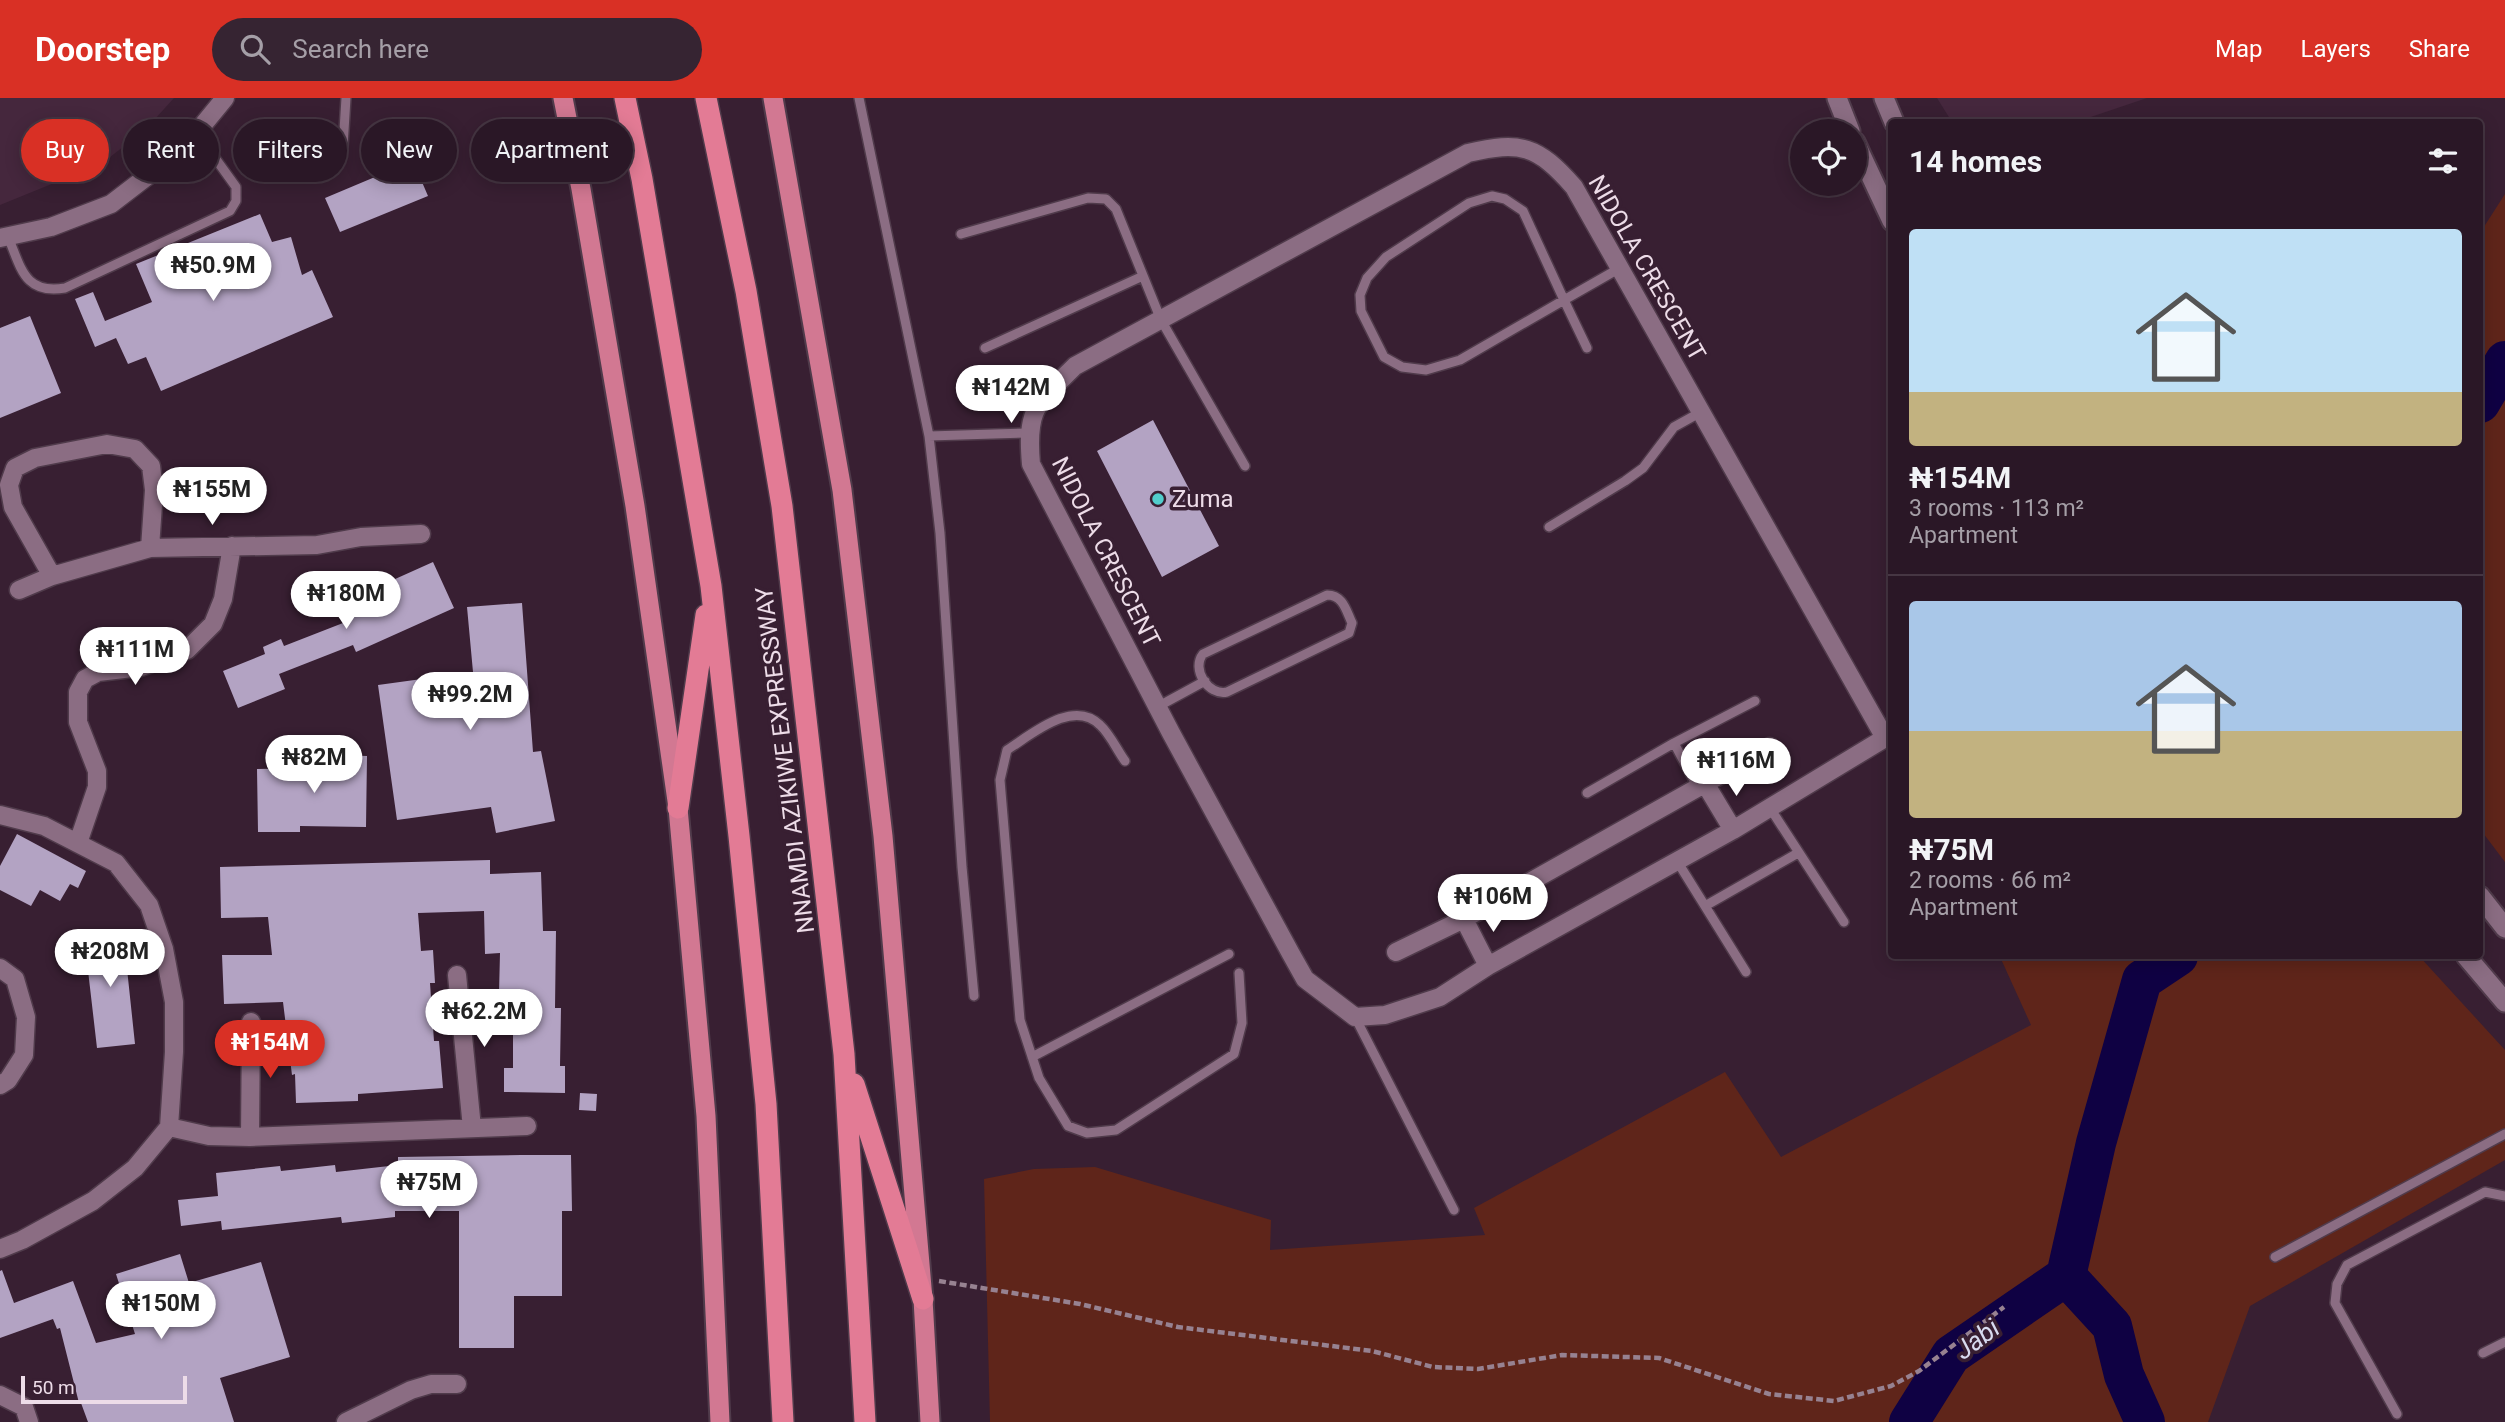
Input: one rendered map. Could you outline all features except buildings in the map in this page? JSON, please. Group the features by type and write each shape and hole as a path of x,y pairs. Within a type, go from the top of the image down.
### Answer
{"highway":[{"path":"563,98 635,506 678,808 706,1116 720,1422"},
{"path":"625,98 642,179 711,586 766,1104 783,1422"},
{"name":"NNAMDI AZIKIWE EXPRESSWAY","path":"706,98 746,291 782,506 844,1055 865,1422"},
{"path":"773,98 843,504 883,836 922,1288 930,1422"},
{"path":"678,808 711,586"},
{"path":"844,1055 922,1288"}],"main road":[{"path":"1837,98 1845,119"},
{"path":"1884,98 1893,119"},
{"path":"1867,168 1888,212"},
{"path":"2483,900 2505,928"},
{"path":"2469,959 2505,1002"}],"street":[{"path":"208,119 225,98"},
{"name":"NIDOLA CRESCENT","path":"1503,145 1528,148 1558,169 1574,187 1620,267 1888,736 1733,830 1488,966 1440,997 1385,1015 1355,1017 1305,979 1031,464 1028,433 1037,404 1075,366 1468,153 1503,145"},
{"path":"4,238 51,226 111,204 140,182"},
{"path":"51,576 13,507 9,485 15,468 35,458 107,444 135,449 151,466 154,490 150,548"},
{"path":"19,590 51,576 150,548 317,545 361,537 421,534"},
{"path":"78,843 97,788 97,771 78,722 78,692 85,679 98,672 141,667 187,650 213,624 223,599 232,546"},
{"path":"1395,953 1464,919 1770,747"},
{"path":"1702,787 1733,830"},
{"path":"0,815 44,826 116,863 149,905 164,949 174,1002 173,1090 169,1127 135,1168 93,1201 0,1249"},
{"path":"1464,919 1488,966"},
{"path":"0,968 15,979 26,1017 24,1055 8,1080 0,1085"},
{"path":"457,975 472,1128"},
{"path":"250,1137 251,1022"},
{"path":"169,1127 209,1136 250,1137 527,1126"},
{"path":"346,1422 411,1390 431,1384 457,1384"},
{"path":"0,1395 24,1407 29,1422"}],"lane":[{"path":"345,119 346,98"},
{"path":"859,98 929,436 940,533 962,867 974,996"},
{"path":"4,238 25,277 35,286 52,290 65,288 230,211 236,201 236,187 219,163"},
{"path":"1587,348 1564,300 1523,211 1505,198 1492,196 1469,203 1386,257 1367,278 1360,295 1361,311 1384,356 1402,367 1426,370 1460,360 1564,300 1620,267"},
{"path":"961,233 1088,198 1106,199 1116,209 1161,320 1245,466"},
{"path":"985,348 1143,276"},
{"path":"1549,527 1643,468 1675,427 1701,412"},
{"path":"929,436 1028,433"},
{"path":"1327,595 1341,598 1352,623 1349,633 1227,692 1218,694 1212,691 1205,681 1198,667 1198,660 1203,654 1327,595"},
{"path":"1159,706 1205,681"},
{"path":"1587,793 1755,701"},
{"path":"1125,761 1099,724 1081,715 1053,721 1007,750 1000,780 1020,1020 1039,1078 1068,1126 1087,1133 1116,1130 1234,1055 1242,1023 1239,973"},
{"path":"1674,743 1702,787"},
{"path":"1770,808 1844,922"},
{"path":"1705,906 1798,853"},
{"path":"1677,861 1746,972"},
{"path":"1032,1057 1228,954"},
{"path":"1355,1017 1454,1210"},
{"path":"2275,1257 2505,1134"},
{"path":"2397,1414 2335,1303 2337,1284 2347,1265 2485,1192 2505,1196"},
{"path":"2483,1353 2505,1342"}],"path":[{"path":"922,1288 1080,1304 1178,1327 1373,1351 1433,1367 1478,1369 1562,1355 1659,1358 1769,1394 1834,1401 1891,1386 1910,1376 2004,1307"}],"shaded area":[{"path":"0,98 174,98 155,119 123,119 123,147 109,158 109,119 21,119 21,182 57,182 0,205"},
{"path":"1937,98 2147,98 2085,119 1950,119"},
{"path":"2505,194 2505,862 2483,833 2483,228"},
{"path":"2001,959 2422,959 2505,1050 2505,1160 2250,1306 2208,1422 990,1422 984,1179 1034,1169 1095,1167 1271,1220 1270,1250 1485,1235 1474,1208 1725,1072 1781,1157 2031,1025"}],"waterway":[{"path":"2483,398 2505,361"},
{"path":"2066,1276 2096,1143 2142,980 2174,959"},
{"path":"2066,1276 2112,1326 2124,1375 2145,1422"},
{"name":"Jabi","path":"1909,1422 1951,1355 2066,1276"}],"place":[{"name":"Zuma","path":"1158,499"}]}
